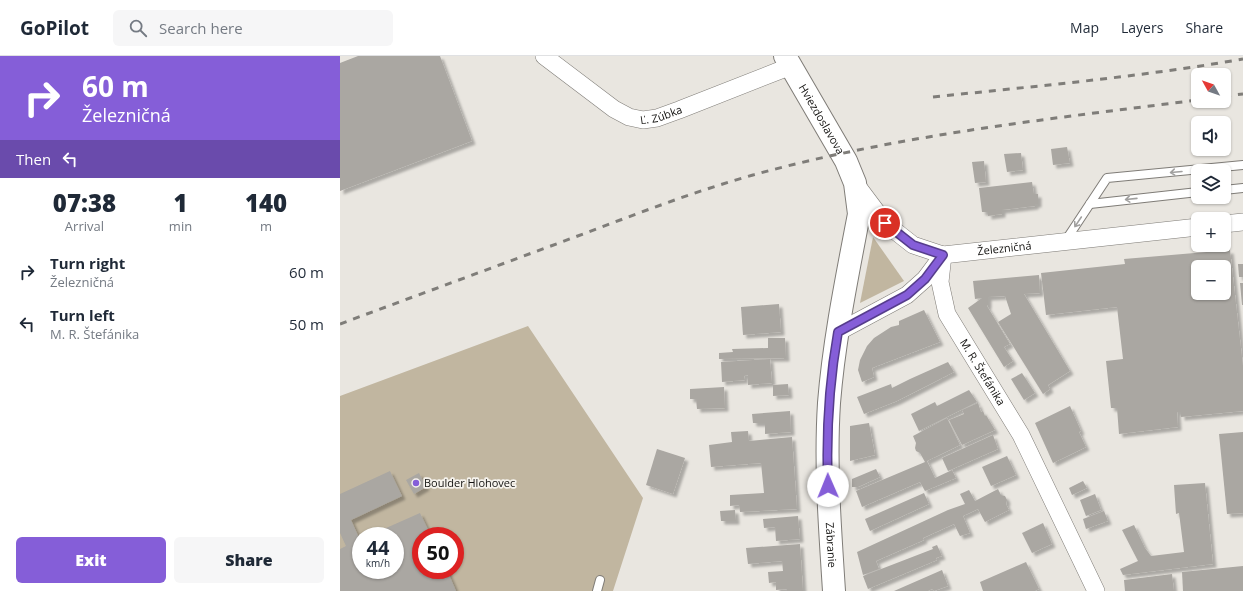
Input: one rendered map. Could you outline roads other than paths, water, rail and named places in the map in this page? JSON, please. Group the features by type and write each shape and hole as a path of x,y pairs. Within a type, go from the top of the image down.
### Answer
{"main road":[{"name":"Hviezdoslavova","path":"788,61 842,153 855,183 859,214 838,332"},
{"name":"Zábranie","path":"834,591 829,517 828,438 832,375 838,332"}],"street":[{"name":"Ľ. Zúbka","path":"544,56 614,109 629,117 643,120 657,118 679,110 788,61"},
{"path":"838,332 907,295 925,279 943,255 913,245 885,223 855,183"},
{"path":"1231,223 1243,222"},
{"name":"Železničná","path":"943,255 1191,228"},
{"name":"M. R. Štefánika","path":"943,255 940,282 947,314 1021,435 1096,591"}],"lane":[{"path":"1065,242 1107,178 1243,165"},
{"path":"1231,189 1243,188"},
{"path":"1090,204 1191,193"},
{"path":"597,591 600,580"}],"railway":[{"path":"933,97 1127,76 1243,59"},
{"path":"1231,95 1243,94"},
{"path":"340,324 663,204 753,175 808,161 918,139 1030,122 1191,101"}],"place":[{"name":"Boulder Hlohovec","path":"416,483"}]}
